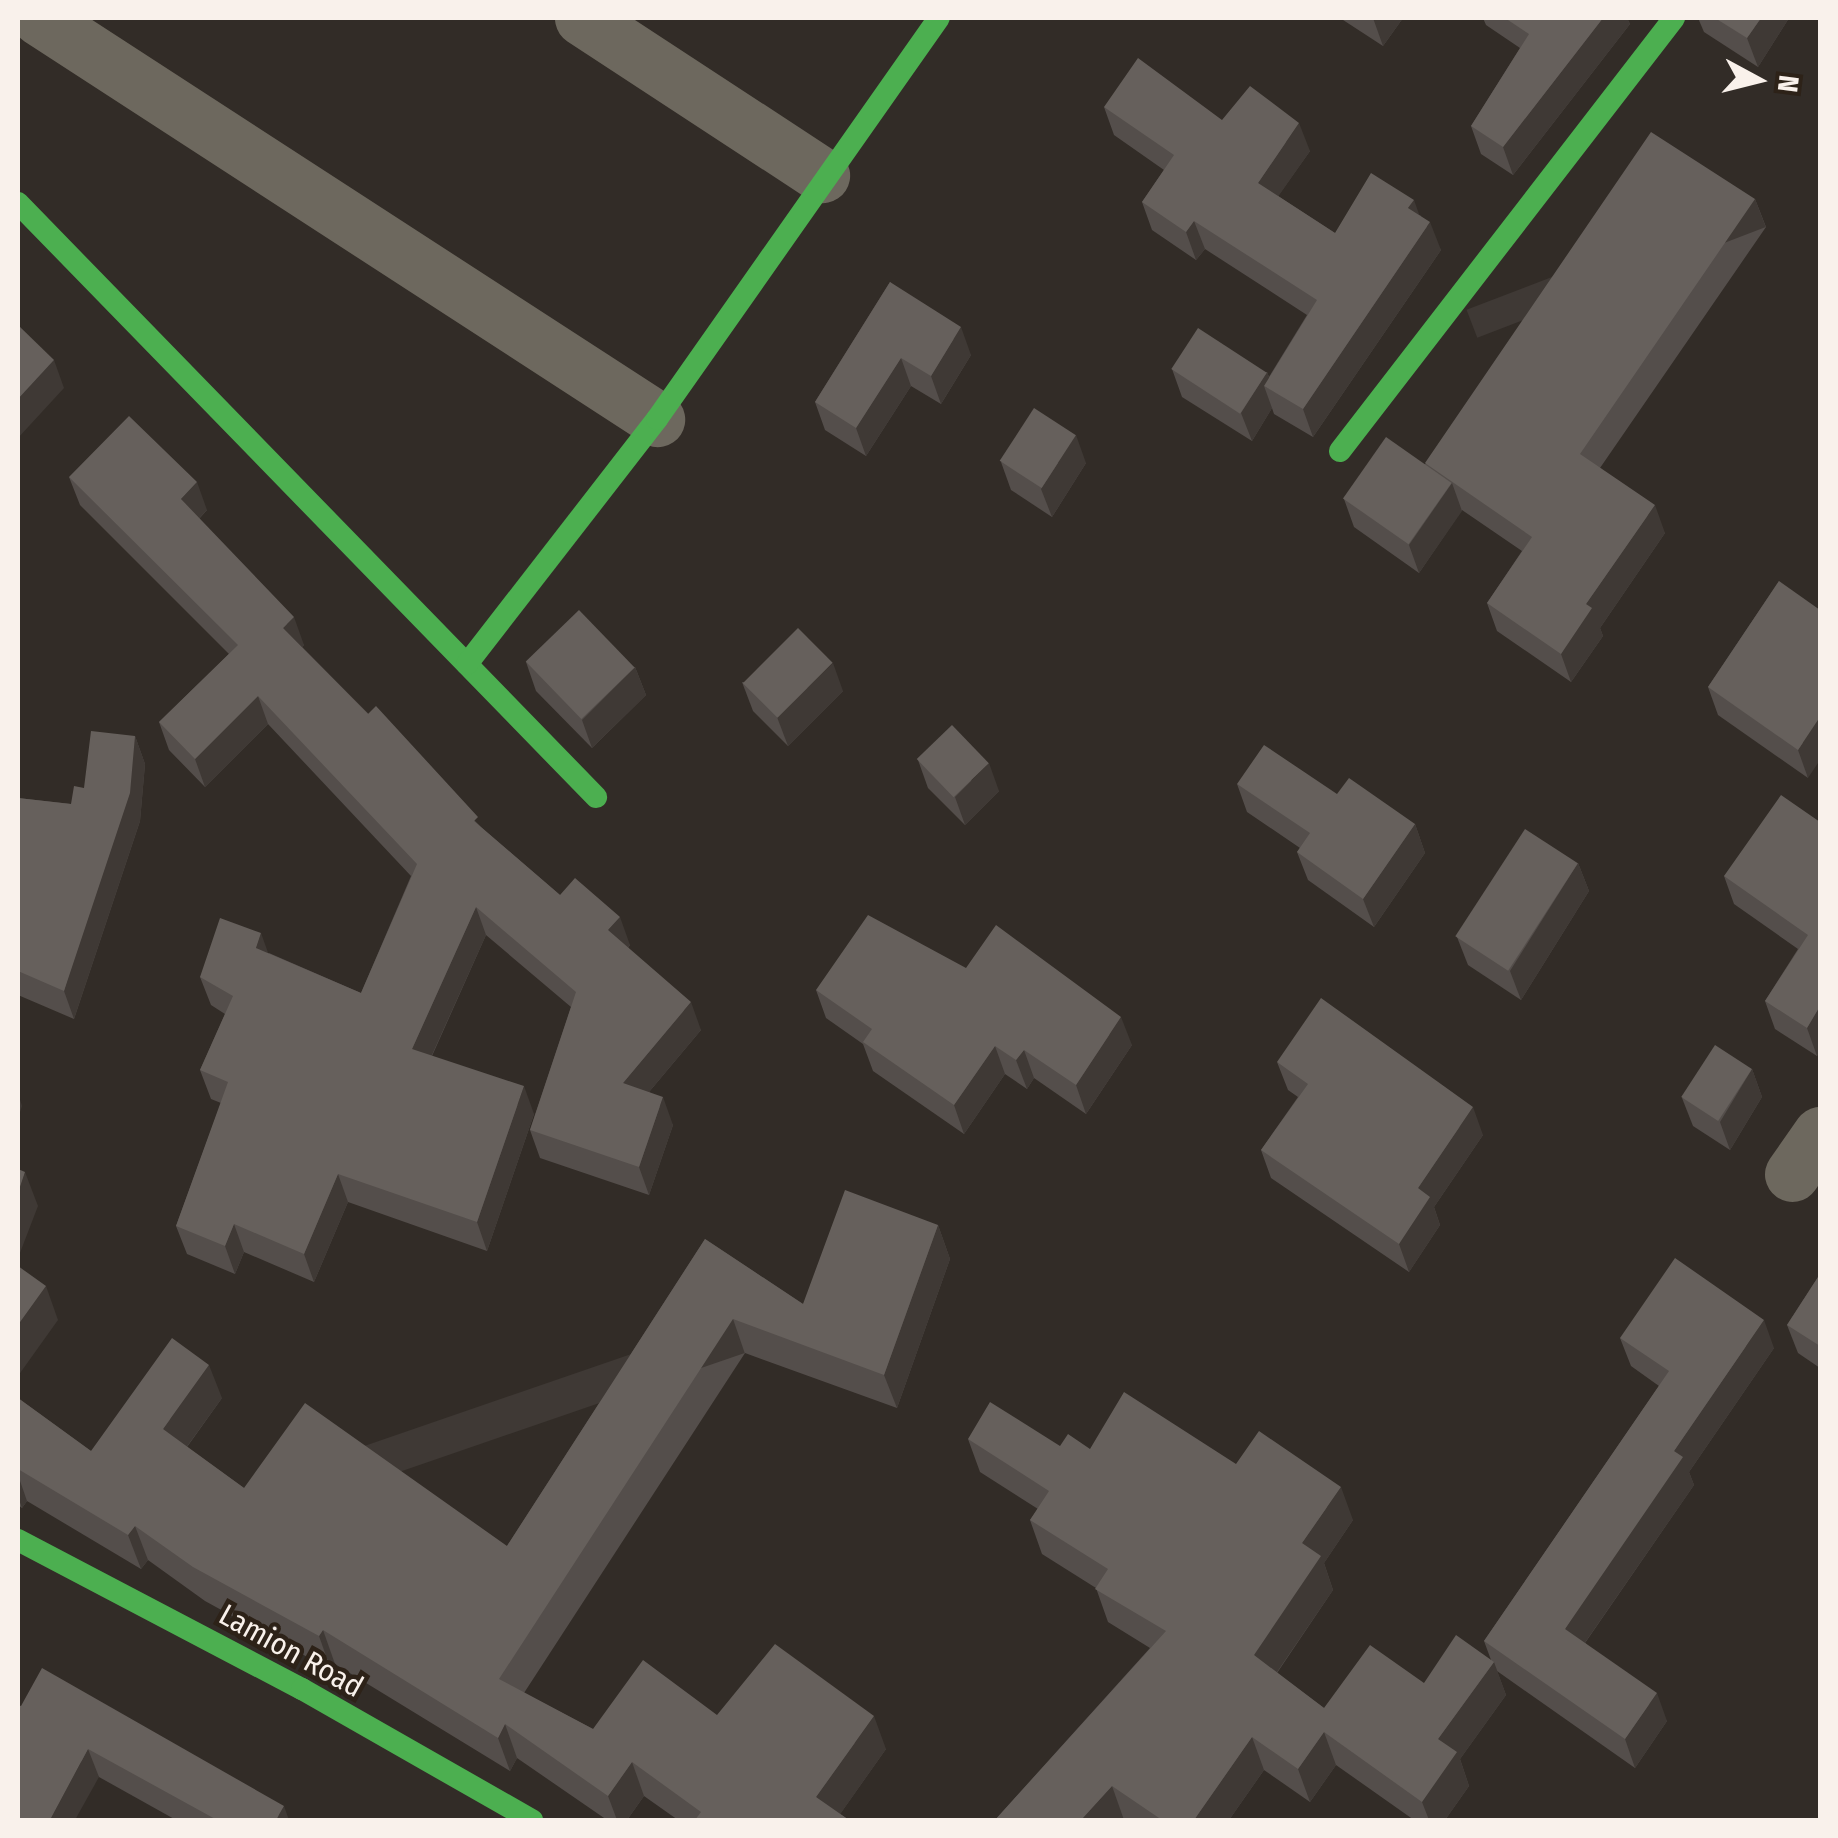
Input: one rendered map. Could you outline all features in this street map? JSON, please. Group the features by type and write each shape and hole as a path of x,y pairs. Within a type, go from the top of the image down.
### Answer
{"street":[{"path":"40,18 656,419"},
{"path":"582,18 822,175"},
{"path":"467,664 656,419 822,175 938,18"},
{"path":"1340,451 1674,18"},
{"path":"18,203 596,797"},
{"name":"Lamion Road","path":"18,1540 532,1820"}],"building":[{"path":"1505,18 1603,18 1503,147 1471,126 1529,34"},
{"path":"1715,18 1761,18 1747,38"},
{"path":"1138,58 1222,120 1250,86 1299,123 1258,183 1335,233 1371,173 1414,200 1408,208 1430,222 1303,409 1264,386 1317,300 1194,221 1186,232 1142,202 1174,155 1104,107"},
{"path":"1651,132 1755,199 1580,454 1655,505 1586,604 1592,608 1561,654 1487,603 1532,537 1425,463"},
{"path":"890,282 961,327 931,376 901,358 856,428 815,402"},
{"path":"18,325 54,360 18,399"},
{"path":"1198,328 1267,373 1240,414 1171,369"},
{"path":"1034,408 1076,435 1042,488 1000,461"},
{"path":"129,416 197,482 181,499 294,617 283,628 368,714 376,706 478,817 474,821 560,895 575,878 620,917 608,930 691,1002 623,1083 663,1097 639,1167 530,1130 576,992 476,907 412,1049 524,1086 477,1222 338,1174 304,1254 234,1224 225,1246 176,1226 228,1082 200,1070 233,996 200,977 220,918 261,933 256,948 361,993 417,864 258,696 195,759 159,722 238,645 69,477"},
{"path":"1386,437 1452,483 1409,544 1343,498"},
{"path":"1779,581 1820,610 1820,717 1798,750 1708,687"},
{"path":"579,610 635,668 581,719 526,661"},
{"path":"798,628 833,663 777,718 743,683"},
{"path":"952,725 989,763 954,797 917,759"},
{"path":"91,731 135,736 130,793 64,991 18,971 18,798 71,804 74,786 84,788"},
{"path":"1264,745 1337,794 1349,778 1415,824 1363,899 1297,852 1310,833 1237,784"},
{"path":"1781,795 1820,822 1820,1006 1807,1028 1765,1001 1808,935 1724,876"},
{"path":"1525,829 1578,863 1508,971 1455,936"},
{"path":"868,915 966,968 996,925 1121,1017 1076,1085 1024,1050 1016,1060 995,1046 954,1105 863,1042 872,1029 816,990"},
{"path":"1321,998 1473,1107 1418,1188 1430,1197 1399,1244 1261,1150 1308,1084 1277,1062"},
{"path":"1715,1045 1752,1069 1718,1121 1681,1097"},
{"path":"18,1169 25,1172 18,1193"},
{"path":"845,1190 938,1225 884,1375 733,1319 499,1679 593,1729 643,1660 717,1715 775,1644 874,1716 816,1797 849,1820 695,1820 701,1812 632,1762 608,1796 505,1724 498,1738 323,1630 319,1636 193,1567 135,1526 128,1535 18,1469 18,1398 91,1451 172,1338 209,1365 163,1429 244,1488 305,1403 507,1546 705,1239 803,1304"},
{"path":"1675,1258 1764,1320 1674,1451 1683,1457 1565,1629 1657,1693 1625,1739 1484,1641 1669,1371 1620,1338"},
{"path":"18,1266 46,1286 18,1325"},
{"path":"1820,1274 1820,1346 1787,1325"},
{"path":"1124,1392 1236,1464 1259,1431 1341,1487 1302,1543 1321,1556 1254,1655 1324,1708 1370,1645 1424,1683 1456,1635 1494,1662 1438,1739 1457,1752 1422,1802 1324,1732 1298,1769 1252,1737 1194,1820 1162,1820 1112,1786 1081,1820 995,1820 1166,1631 1095,1589 1108,1569 1030,1520 1049,1491 968,1439 990,1402 1060,1446 1068,1434 1090,1449"},
{"path":"42,1668 284,1806 276,1820 217,1820 88,1749 50,1820 18,1820 18,1705 21,1706"}],"traffic: fast":[{"path":"467,664 657,419 939,18"},
{"path":"1340,451 1674,18"},
{"path":"18,203 596,797"},
{"path":"18,1540 302,1689 532,1820"}]}
